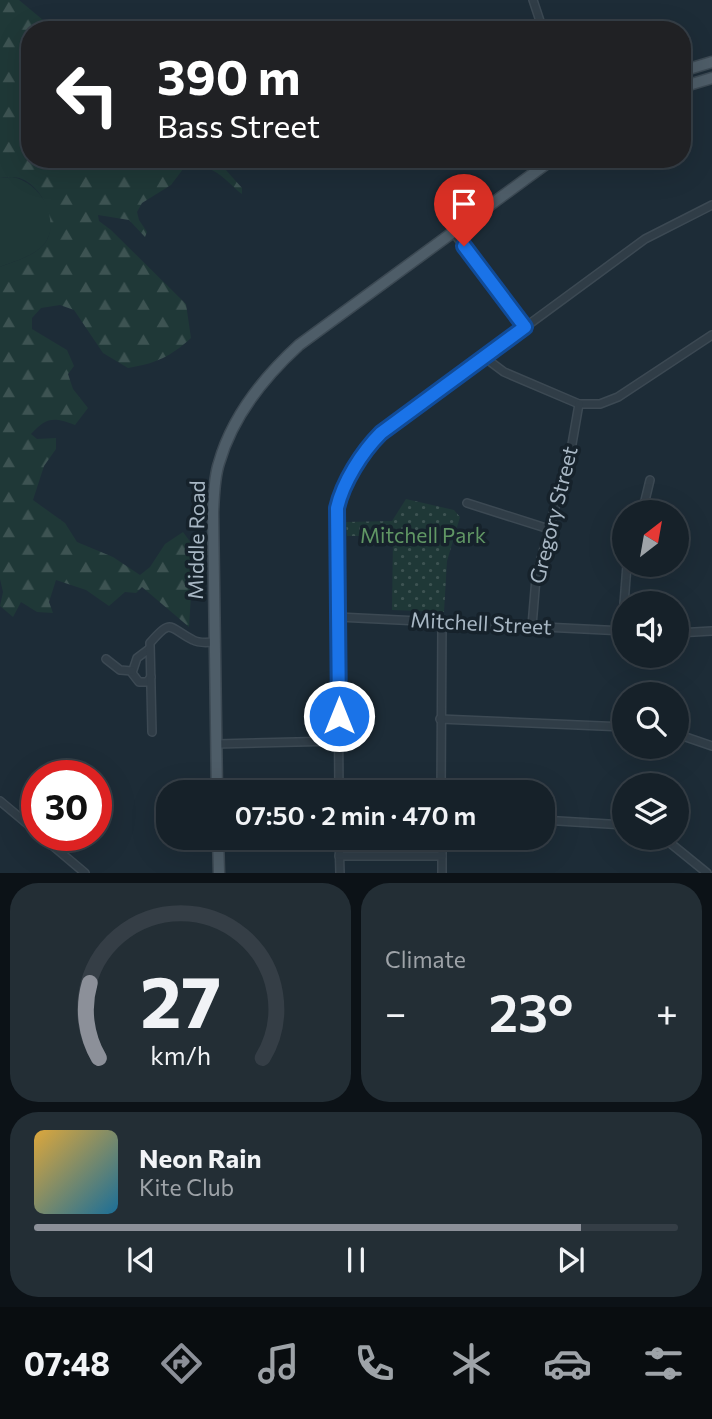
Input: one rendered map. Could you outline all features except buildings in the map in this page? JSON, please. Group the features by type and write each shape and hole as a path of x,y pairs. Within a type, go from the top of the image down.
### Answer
{"main road":[{"path":"691,68 712,62"},
{"path":"691,85 712,78"},
{"name":"Middle Road","path":"493,203 532,168"},
{"name":"Middle Road","path":"218,780 213,512 215,481 225,447 244,409 265,380 299,345 542,168"},
{"path":"218,850 219,873"}],"street":[{"path":"533,0 540,21"},
{"path":"339,780 337,508 340,495 370,444 381,433 645,239 712,205"},
{"path":"453,232 525,327"},
{"path":"484,357 504,373 579,404 600,404 618,397 712,335"},
{"name":"Gregory Street","path":"532,626 536,578 572,444 579,404"},
{"path":"645,500 650,480"},
{"path":"467,503 549,529"},
{"name":"Mitchell Street","path":"338,617 612,629"},
{"path":"441,780 442,622"},
{"path":"152,732 150,643 161,630 171,627 196,641 216,642"},
{"path":"689,632 712,631"},
{"path":"149,649 137,658 132,671 133,678 139,682 147,682 151,677"},
{"path":"106,659 120,670 132,671"},
{"path":"440,719 612,726"},
{"path":"689,738 712,746"},
{"path":"217,744 339,741"},
{"path":"0,801 21,819"},
{"path":"555,821 612,824"},
{"path":"340,850 340,873"},
{"path":"442,850 442,873"},
{"path":"679,850 707,873"},
{"path":"59,851 85,873"},
{"path":"340,856 442,856"}],"green space":[{"path":"0,0 19,0 44,21 21,21 21,168 202,168 183,169 171,185 142,203 137,212 147,232 145,237 129,220 98,215 99,221 186,304 191,338 169,355 128,368 103,353 74,310 60,305 41,308 32,318 32,329 67,350 74,366 68,374 73,389 88,408 75,425 51,420 31,434 37,439 56,438 56,449 44,466 33,500 65,523 77,542 113,557 140,575 150,567 165,544 183,532 194,547 189,627 142,587 136,593 125,592 109,606 86,590 56,580 49,602 53,613 37,612 21,602 13,617 0,606 3,592 0,579 0,267 38,250 47,240 51,223 46,205 36,189 17,177 0,178"},
{"path":"202,168 224,168 242,188 242,194 220,175"},
{"path":"0,178 22,180 38,192 49,211 51,231 38,250 0,267"},
{"name":"Mitchell Park","path":"406,499 454,510 460,517 447,561 444,612 392,610 393,536 347,536 346,522 392,521"}],"route":[{"path":"339,716 337,508 340,495 370,444 381,433 525,327 464,246"}]}
